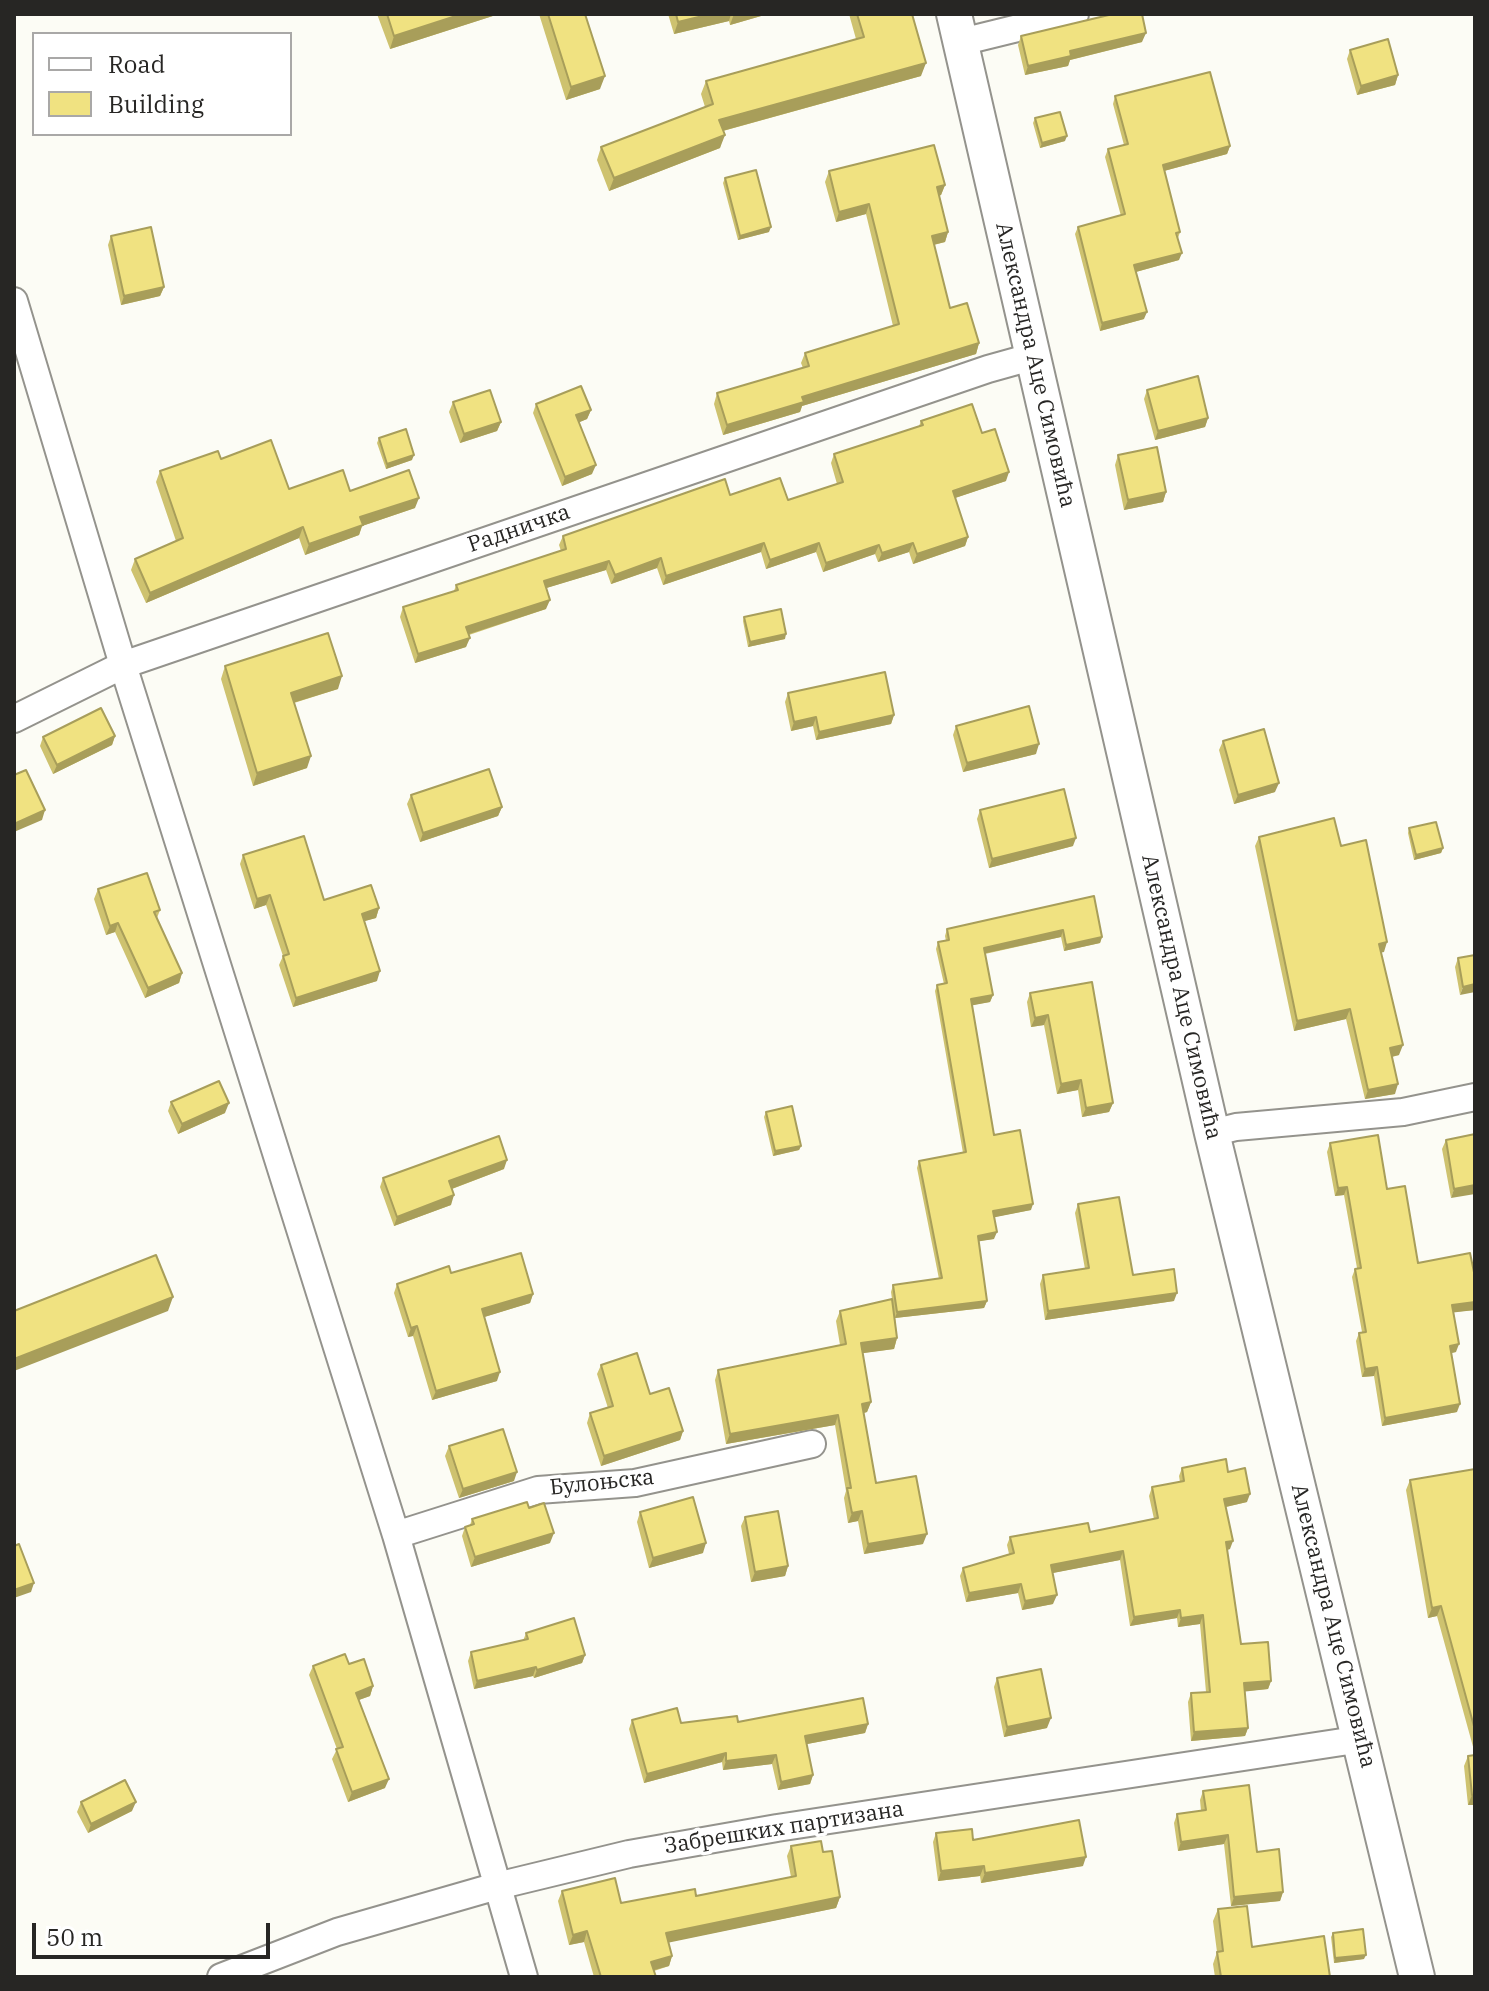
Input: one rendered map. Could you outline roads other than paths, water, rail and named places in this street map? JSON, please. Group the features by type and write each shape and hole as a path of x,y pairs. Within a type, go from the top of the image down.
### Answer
{"street":[{"path":"958,28 1075,14"},
{"name":"Александра Аце Симовића","path":"958,28 1031,357 1212,1133 1362,1739 1417,1977"},
{"path":"14,301 123,665 396,1535 524,1977"},
{"name":"Радничка","path":"14,719 123,665 958,379 1031,357"},
{"path":"1212,1133 1236,1127 1403,1112 1475,1097"},
{"name":"Булоњска","path":"396,1535 538,1490 635,1483 812,1444"},
{"name":"Забрешких партизана","path":"221,1977 337,1932 497,1886 629,1854 777,1828 1362,1739"}]}
